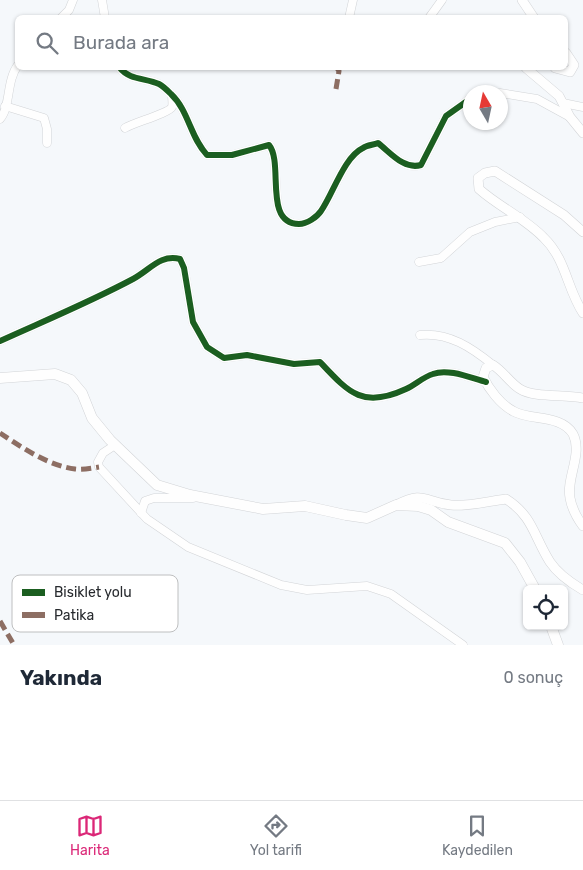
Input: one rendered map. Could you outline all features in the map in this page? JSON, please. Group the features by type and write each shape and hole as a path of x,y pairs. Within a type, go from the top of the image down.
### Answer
{"main road":[{"path":"0,378 55,374 71,380 82,393 92,418 115,445 157,485 202,497 263,509 305,506 367,518 396,505 418,506 455,524 505,543 520,562 533,585"},
{"path":"552,630 558,645"}],"street":[{"path":"63,15 73,0"},
{"path":"102,0 104,15"},
{"path":"350,15 353,0"},
{"path":"431,15 442,0"},
{"path":"522,0 532,15"},
{"path":"563,70 570,72 574,66 568,56"},
{"path":"0,119 16,70"},
{"path":"122,70 145,81 159,84 172,95 190,125 198,145 207,155 232,155 269,145 275,162 277,203 282,216 289,222 298,224 307,222 320,213 350,160 362,148 378,143 405,165 413,168 421,166 446,116 463,104"},
{"path":"528,70 559,96 570,117 583,133"},
{"path":"508,94 537,99 570,117"},
{"path":"125,128 136,122 168,112 172,107 172,95"},
{"path":"563,103 583,107"},
{"path":"5,106 44,118 47,129 47,143"},
{"path":"583,232 564,215 495,172 485,173 478,178 479,188 489,198 520,217 545,238 565,267 574,298 583,313"},
{"path":"419,262 441,258 470,232 495,222 520,217"},
{"path":"0,342 134,279 162,259 171,257 180,259 184,268 193,322 207,347 224,358 247,355 294,364 320,362 347,389 368,399 389,396 433,373 445,372 486,382"},
{"path":"420,335 444,336 473,350 502,371 519,389 534,394 566,394 583,398"},
{"path":"493,365 486,368 483,377 490,390 513,411 565,425 573,434 577,447 570,497 577,517 583,526"},
{"path":"115,445 104,453 98,462 99,467 141,513 188,547 281,585 307,590 367,586 391,594 463,645"},
{"path":"141,513 145,501 154,498 202,497"},
{"path":"396,505 412,497 425,497 451,505 506,499 524,512 551,564 570,582 583,590"}],"marked path":[{"path":"336,89 338,70"},
{"path":"0,433 55,464 78,469 99,467"},
{"path":"0,621 14,645"}],"cycle path":[{"path":"122,70 128,75 154,82 164,87 182,108 201,148 207,155 232,155 269,145 275,165 276,191 281,214 288,221 299,224 314,218 319,213 350,159 365,147 378,143 403,163 415,166 421,165 446,116 463,104"},
{"path":"0,341 117,287 161,261 173,258 180,259 184,268 193,322 207,347 224,358 247,355 294,364 320,362 340,382 358,395 378,398 391,395 429,375 439,372 460,374 486,382"}]}
